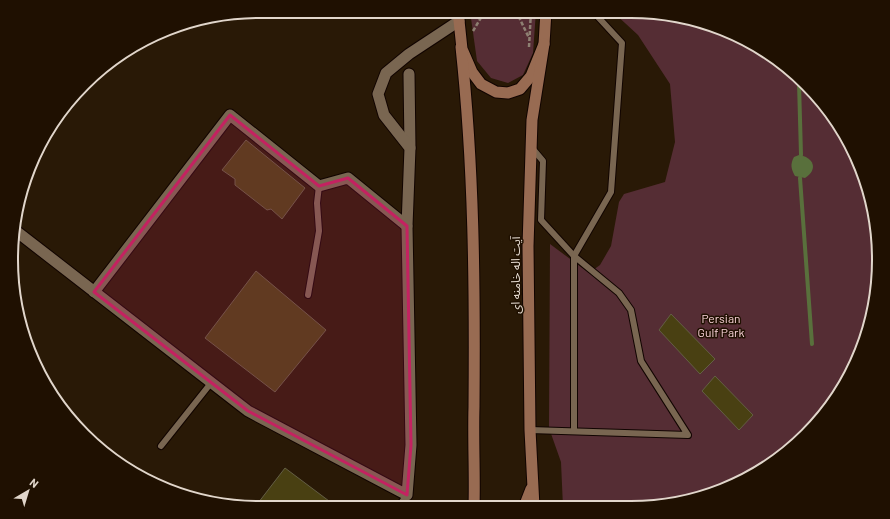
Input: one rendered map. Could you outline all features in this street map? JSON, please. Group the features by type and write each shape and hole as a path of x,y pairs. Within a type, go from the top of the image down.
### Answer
{"main road":[{"path":"458,18 466,87 471,177 475,319 473,448 474,501"},
{"path":"461,47 472,72 481,84 496,92 508,93 520,89 531,76 544,44 546,18"},
{"name":"آیت اله خامنه ای","path":"533,501 530,430 528,246 532,120 544,44"},
{"path":"526,501 532,485"},
{"path":"474,494 477,501"}],"street":[{"path":"410,148 384,115 378,94 386,73 455,18"},
{"path":"20,234 248,411 407,495 411,444 407,226 410,148 409,74"},
{"path":"94,292 230,115 319,186 348,178 407,226"}],"lane":[{"path":"574,432 574,256 611,192 622,43 599,18"},
{"path":"530,430 688,435 641,361 631,310 619,294 574,256 542,220 543,161 532,147"},
{"path":"308,294 319,231 317,203 319,186"},
{"path":"161,446 211,382"},
{"path":"402,501 407,495"}],"path":[{"path":"471,34 481,18"},
{"path":"519,18 529,38"},
{"path":"528,51 530,18"}],"highlighted area":[{"path":"230,115 319,186 348,178 407,226 411,445 407,495 248,411 94,292"}],"green space":[{"path":"471,18 536,18 533,53 523,75 508,83 491,78 477,61"},
{"name":"Persian Gulf Park","path":"620,18 662,20 693,26 723,36 751,50 778,68 812,100 840,139 854,167 864,197 870,228 872,260 870,291 864,322 854,352 840,380 812,419 790,441 765,460 723,483 693,493 662,499 630,501 563,501 561,462 549,428 550,244 589,273 600,265 611,246 619,202 624,194 665,182 675,142 670,84 638,35"}],"shaded area":[{"path":"799,155 808,158 813,167 812,171 805,178 795,176 792,169 794,157"}],"building":[{"path":"246,140 305,188 282,219 271,209 267,210 235,185 235,179 222,170"},
{"path":"256,271 326,330 275,392 205,338"},
{"path":"671,314 715,359 700,374 659,330"},
{"path":"715,376 753,415 739,430 702,391"},
{"path":"285,468 329,501 260,501"}],"waterway":[{"path":"799,87 801,155"},
{"path":"800,178 812,344"}]}
